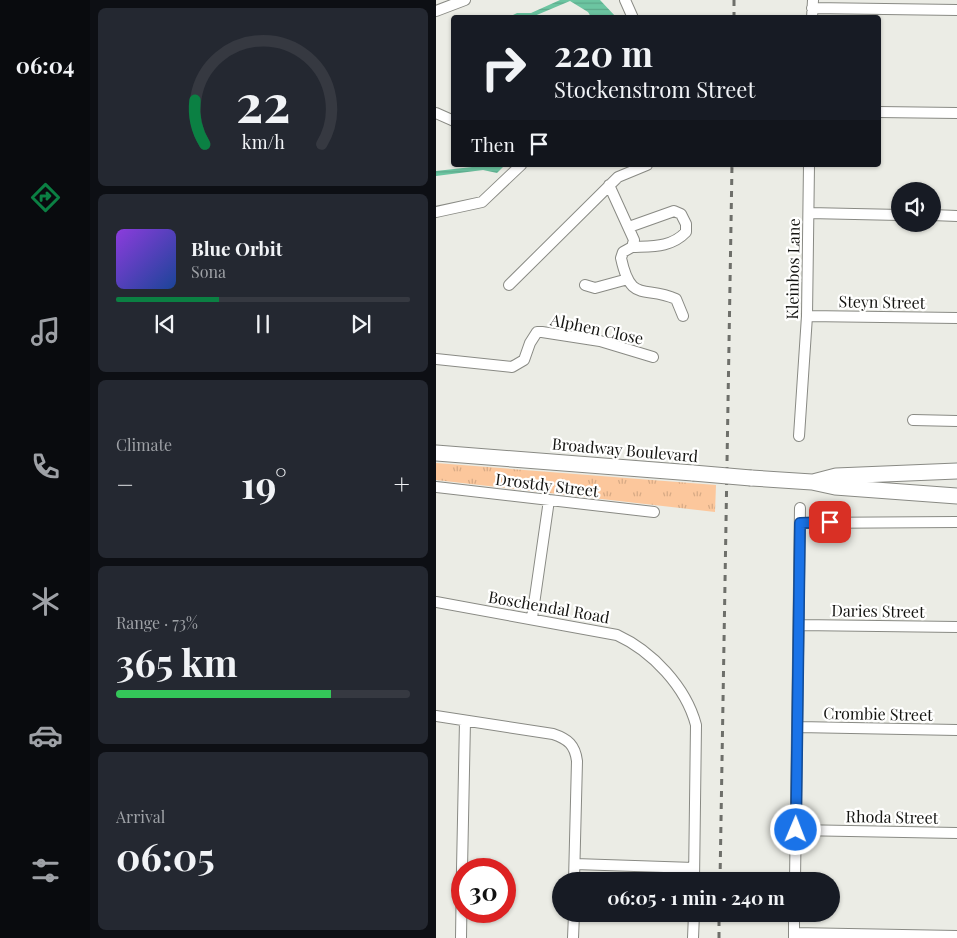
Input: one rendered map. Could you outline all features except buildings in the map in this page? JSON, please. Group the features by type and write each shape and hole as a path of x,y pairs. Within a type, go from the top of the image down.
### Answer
{"main road":[{"name":"Broadway Boulevard","path":"436,453 812,482 823,486 957,496"},
{"name":"Broadway Boulevard","path":"812,482 836,476 957,471"}],"street":[{"path":"436,11 465,0"},
{"path":"625,0 632,15"},
{"path":"812,8 957,10"},
{"path":"881,112 957,113"},
{"path":"436,113 451,120"},
{"path":"436,212 482,202 519,167"},
{"path":"509,285 610,185 622,175 642,167"},
{"name":"Kleinbos Lane","path":"799,436 805,373 810,167"},
{"path":"610,185 634,240 632,247"},
{"path":"629,227 674,211 681,214 686,224 686,232 678,239 658,247 632,247 624,252 621,258 631,286 638,291 676,299 683,316"},
{"path":"809,213 891,215"},
{"path":"941,215 957,216"},
{"path":"585,285 595,288 628,279"},
{"name":"Steyn Street","path":"807,316 957,318"},
{"name":"Alphen Close","path":"436,359 512,367 524,360 532,337 537,332 600,341 653,357"},
{"path":"913,420 957,421"},
{"name":"Drostdy Street","path":"436,487 654,512"},
{"path":"532,618 549,500"},
{"path":"795,872 800,508"},
{"path":"800,523 957,522"},
{"name":"Boschendal Road","path":"436,602 600,630 632,642 644,650 662,669 688,705 695,719 698,737 694,872"},
{"name":"Daries Street","path":"799,625 957,627"},
{"path":"436,716 552,734 569,742 575,750 576,762 575,872"},
{"path":"462,858 465,721"},
{"name":"Crombie Street","path":"798,727 957,730"},
{"name":"Rhoda Street","path":"796,830 957,833"},
{"path":"575,864 694,868"},
{"path":"573,938 574,922"},
{"path":"693,938 694,922"},
{"path":"794,922 794,936 957,936"},
{"path":"461,923 461,938"}],"green space":[{"path":"436,463 716,485 715,512 436,480"}],"shaded area":[{"path":"560,0 600,0 614,15 590,15 570,1 537,15 513,15 517,13 531,13"},
{"path":"472,167 503,167 497,173 483,170 436,176 436,171"}],"railway":[{"path":"734,0 734,15"},
{"path":"720,872 732,167"},
{"path":"719,922 719,938"}],"route":[{"path":"796,830 800,523 830,522"}]}
